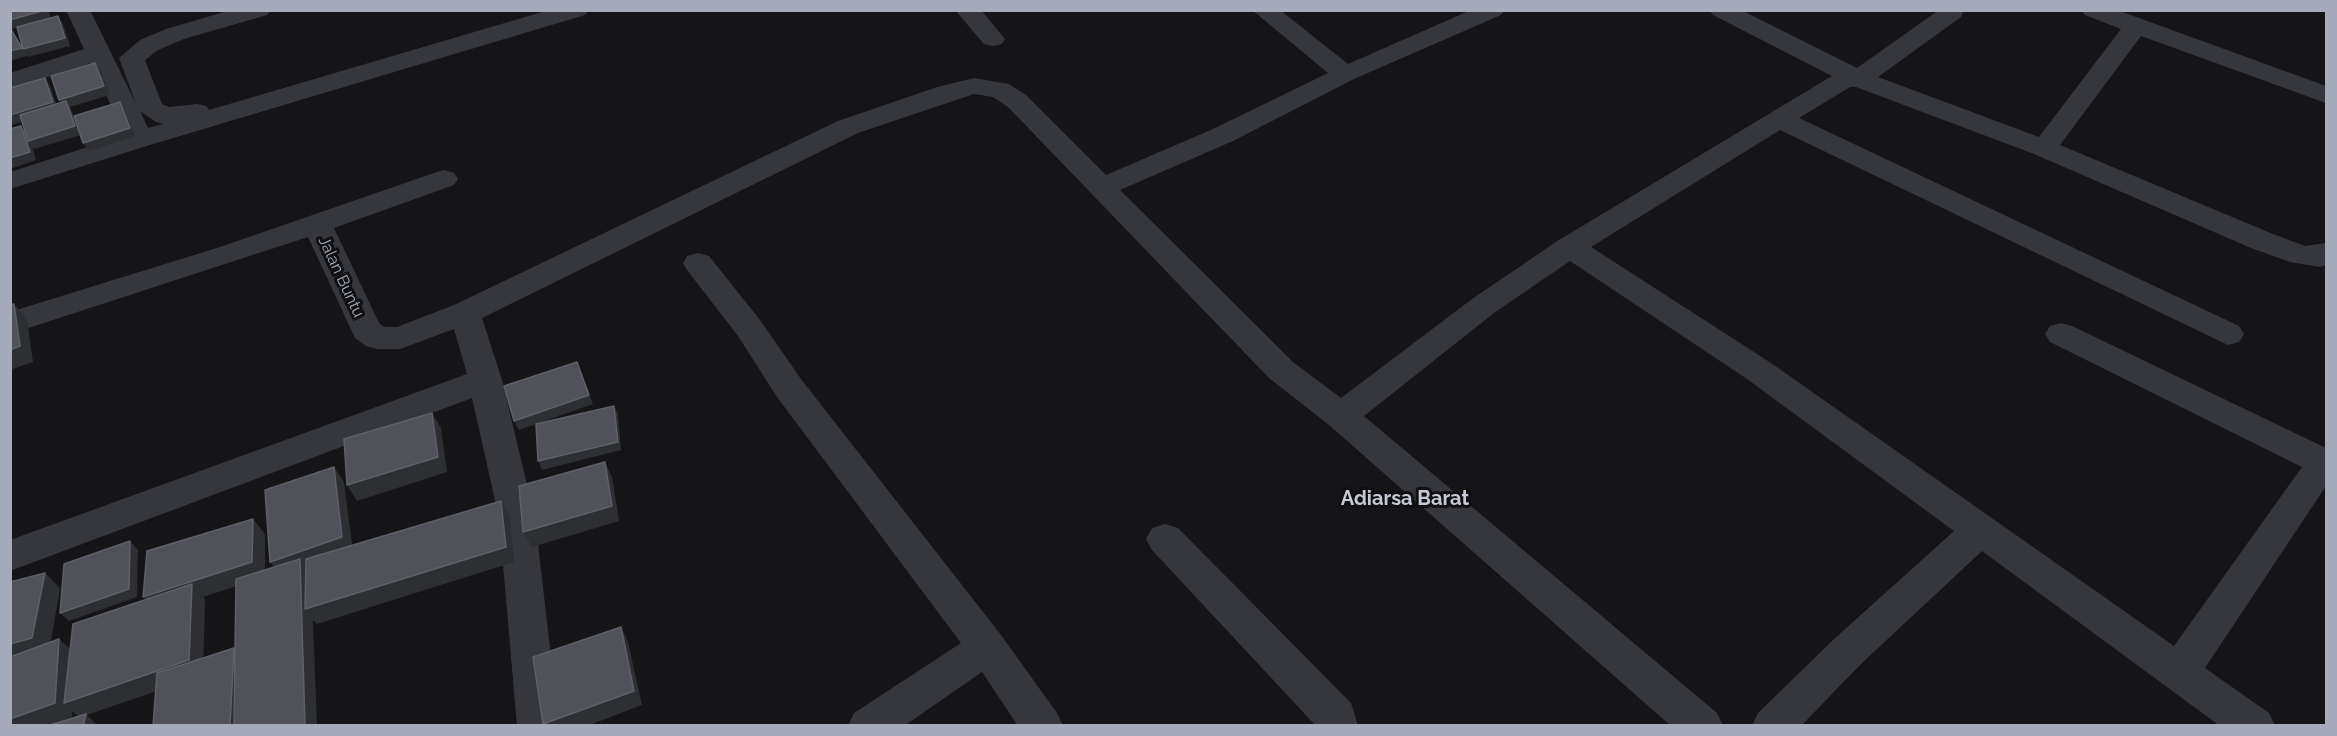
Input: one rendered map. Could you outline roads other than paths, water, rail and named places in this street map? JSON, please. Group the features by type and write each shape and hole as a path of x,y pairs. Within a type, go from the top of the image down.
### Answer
{"street":[{"path":"78,10 140,139"},
{"path":"259,10 175,34 149,45 132,58 151,108 165,116 198,112 529,10"},
{"path":"10,181 140,139 577,10"},
{"path":"967,10 993,39"},
{"path":"1264,10 1345,74"},
{"path":"1100,188 1223,135 1345,74 1493,10"},
{"path":"1721,10 1859,79 2044,148 2262,241 2301,255 2319,257 2326,253"},
{"path":"2093,10 2326,95"},
{"path":"1341,416 1483,306 1570,248 1845,79 1859,79 1953,12"},
{"path":"2044,148 2136,26"},
{"path":"10,81 98,53"},
{"name":"Jalan Buntu","path":"317,224 366,330 377,338 400,338 465,313 848,127 946,93 974,86 1000,90 1017,101 1281,370 1341,416 1702,726"},
{"path":"1781,120 2228,334"},
{"path":"10,323 317,224 444,179"},
{"path":"1570,248 1759,371 1981,529 2178,674 2254,726"},
{"path":"698,262 749,328 789,388 987,647 1042,726"},
{"path":"465,313 485,380 517,518 538,726"},
{"path":"2061,334 2325,463 2178,674"},
{"path":"10,556 485,380"},
{"path":"1773,726 1847,652 1981,529"},
{"path":"1164,539 1336,716 1337,726"},
{"path":"869,726 987,647"}],"district":[{"name":"Adiarsa Barat","path":"1405,499"}]}
